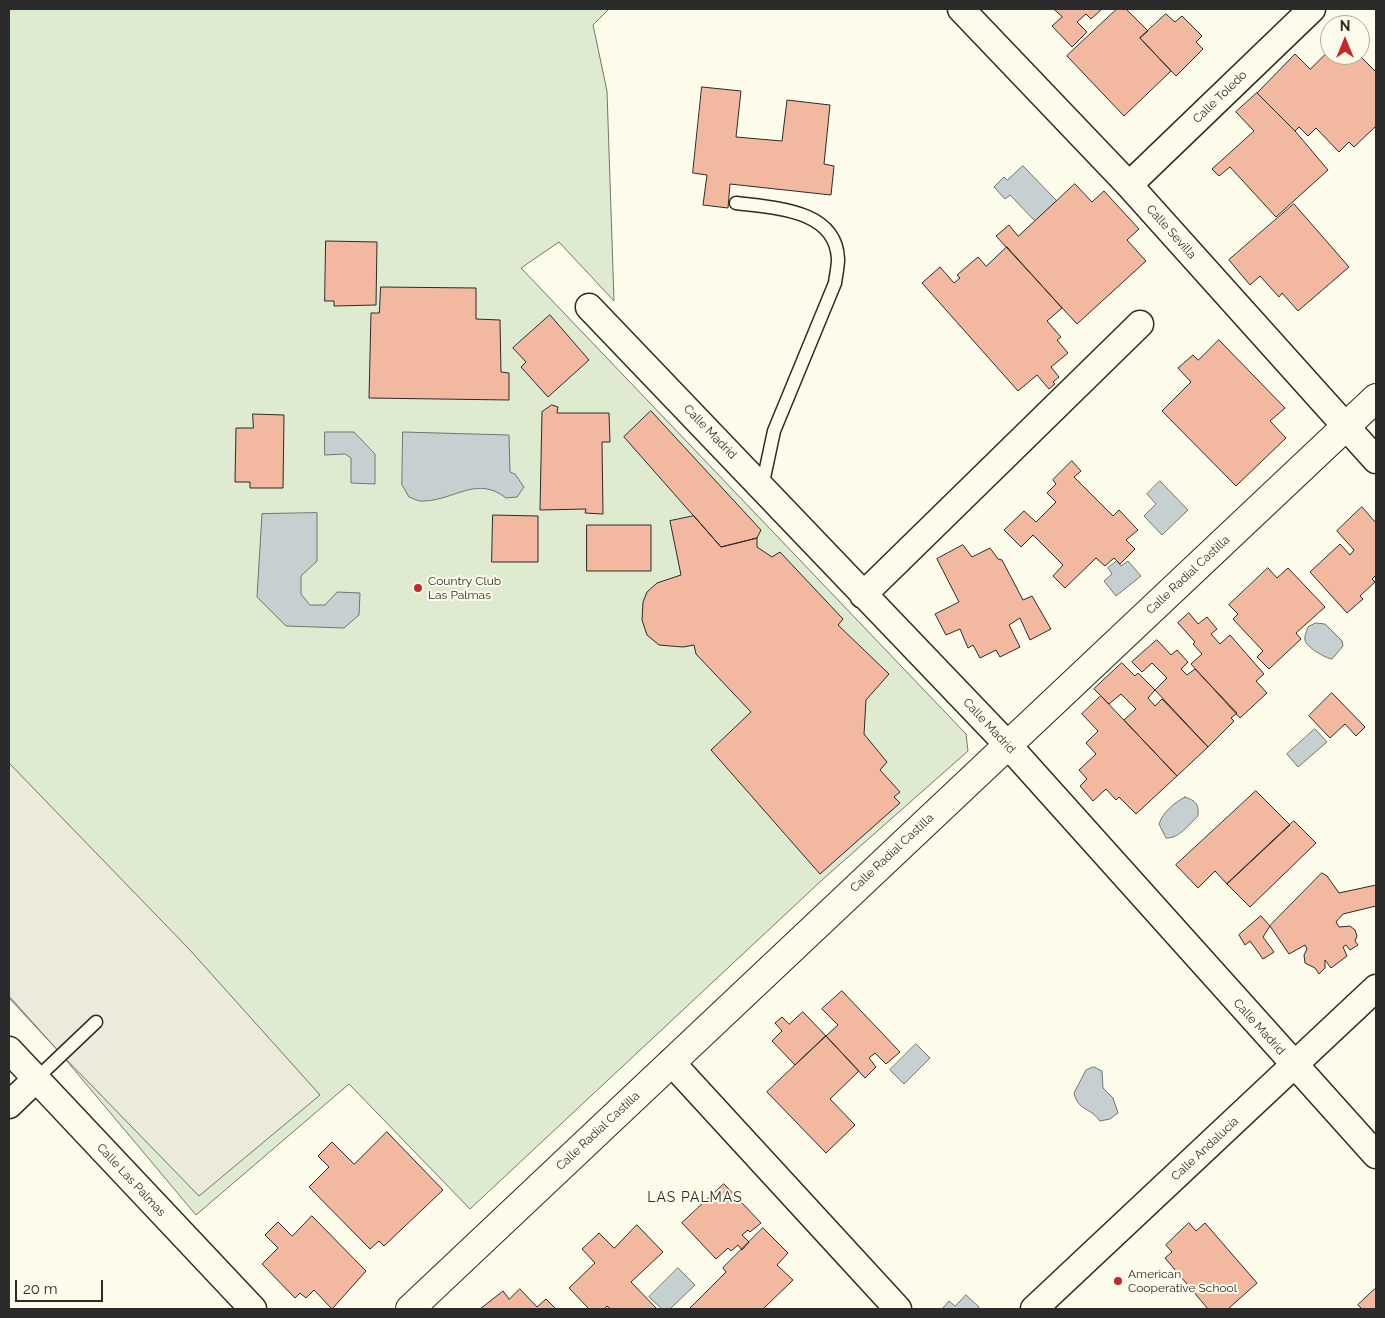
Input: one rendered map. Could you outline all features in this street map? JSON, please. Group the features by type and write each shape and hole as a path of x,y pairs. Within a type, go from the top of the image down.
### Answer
{"street":[{"name":"Calle Sevilla","path":"961,9 1129,185 1345,428 1376,460"},
{"name":"Calle Toledo","path":"1129,185 1312,9"},
{"name":"Calle Madrid","path":"589,308 1007,744 1376,1156"},
{"path":"864,594 1140,324"},
{"name":"Calle Radial Castilla","path":"410,1309 1376,398"},
{"name":"Calle Andalucía","path":"1034,1309 1376,988"},
{"name":"Calle Las Palmas","path":"9,1050 253,1309"},
{"path":"672,1062 898,1309"},
{"path":"9,1104 36,1079"}],"lane":[{"path":"736,203 792,210 817,221 832,234 838,259 835,283 774,431 762,487"},
{"path":"36,1079 96,1022"}],"green space":[{"name":"Country Club Las Palmas","path":"9,9 609,9 593,25 607,91 614,301 559,242 521,268 966,734 968,751 822,880 470,1209 349,1084 196,1215 61,1054 9,998"}],"shaded area":[{"path":"1023,166 1057,201 1035,221 1010,195 1005,199 994,187 1004,177 1007,180"},
{"path":"325,432 354,432 375,454 375,484 351,483 351,458 345,454 325,455"},
{"path":"403,432 509,435 510,472 515,474 524,487 517,497 506,498 495,491 485,489 475,489 435,500 422,501 409,497 402,485"},
{"path":"1160,481 1188,510 1162,535 1144,516 1156,504 1147,494"},
{"path":"317,513 317,561 301,576 301,594 310,605 325,605 337,592 360,593 359,615 344,628 286,626 257,597 262,514"},
{"path":"1117,561 1121,566 1128,561 1141,576 1116,596 1104,581 1112,574 1108,568"},
{"path":"1316,623 1325,624 1342,641 1343,646 1332,659 1316,652 1306,643 1305,637 1308,627"},
{"path":"1315,729 1327,742 1298,767 1287,754"},
{"path":"9,763 189,949 320,1095 199,1196 61,1054 9,996"},
{"path":"1185,797 1196,804 1198,816 1179,834 1166,838 1159,824 1169,808"},
{"path":"916,1044 930,1058 904,1084 890,1070"},
{"path":"1094,1067 1102,1071 1103,1088 1113,1098 1118,1113 1110,1119 1100,1121 1079,1103 1074,1093 1086,1070"},
{"path":"678,1268 695,1285 670,1309 662,1309 649,1297"},
{"path":"966,1295 979,1307 977,1309 942,1309 949,1301 955,1306"}],"building":[{"path":"1054,9 1102,9 1091,19 1086,14 1077,22 1087,32 1072,47 1052,26 1062,17"},
{"path":"1117,9 1126,9 1148,31 1140,38 1171,71 1124,116 1067,56"},
{"path":"1166,14 1175,22 1182,16 1202,36 1196,42 1203,49 1176,76 1140,38"},
{"path":"1295,54 1310,69 1320,60 1320,65 1369,65 1376,72 1376,126 1354,147 1349,142 1339,152 1316,128 1308,136 1299,127 1295,131 1257,93"},
{"path":"702,87 741,91 736,137 782,141 787,100 830,105 824,164 834,166 831,195 730,184 728,208 703,205 707,175 693,173"},
{"path":"1257,93 1295,131 1328,170 1276,217 1230,167 1219,176 1212,169 1254,131 1236,112"},
{"path":"1075,184 1092,202 1104,191 1139,229 1127,240 1146,261 1077,324 996,236 1009,225 1018,236"},
{"path":"1294,204 1349,267 1298,311 1282,293 1279,297 1260,276 1250,285 1229,260"},
{"path":"326,241 377,242 376,305 334,306 334,301 325,301"},
{"path":"1007,247 1062,308 1047,321 1061,337 1057,340 1068,353 1051,367 1059,377 1049,389 1037,375 1018,391 922,283 940,267 954,283 960,278 957,275 978,257 986,266"},
{"path":"381,287 476,288 476,319 500,320 501,372 509,373 509,400 369,398 371,313 379,313"},
{"path":"550,315 589,360 548,397 521,367 526,362 513,348"},
{"path":"1219,340 1285,408 1270,421 1286,438 1236,486 1162,411 1191,382 1178,368 1193,355 1198,360"},
{"path":"552,405 558,407 557,413 609,413 610,442 602,442 603,514 585,513 586,509 540,510 542,412"},
{"path":"651,411 761,530 757,538 721,547 624,437"},
{"path":"253,414 284,415 283,488 250,488 250,482 235,482 236,428 253,428"},
{"path":"1072,461 1081,471 1074,477 1113,516 1119,510 1138,530 1126,540 1135,549 1120,564 1114,558 1105,566 1096,558 1065,588 1053,576 1063,565 1033,535 1021,547 1004,530 1024,511 1036,522 1056,502 1047,493 1056,484 1053,480"},
{"path":"1362,507 1376,523 1376,575 1372,579 1375,582 1360,596 1363,599 1347,613 1310,572 1340,544 1350,555 1354,550 1337,531"},
{"path":"493,515 538,516 538,562 492,562"},
{"path":"694,516 721,547 757,538 757,547 772,557 780,552 843,619 838,625 889,674 866,700 864,734 887,762 880,770 900,792 894,797 900,803 820,874 711,750 751,712 696,654 694,645 683,647 659,645 647,635 642,620 643,602 647,592 657,583 681,575 670,521"},
{"path":"587,525 651,525 651,571 587,571"},
{"path":"963,545 972,557 990,548 998,559 1002,560 1023,600 1032,596 1051,629 1030,640 1020,618 1009,625 1020,647 1000,657 996,650 980,658 973,645 968,648 960,629 946,635 935,614 959,602 937,559"},
{"path":"1268,568 1277,578 1288,568 1325,607 1296,633 1301,639 1269,669 1257,657 1263,651 1233,619 1238,614 1229,605"},
{"path":"1189,613 1198,624 1207,617 1217,629 1211,634 1220,644 1230,635 1264,674 1256,681 1267,693 1240,718 1191,664 1202,654 1193,644 1195,642 1178,623"},
{"path":"1157,640 1171,655 1177,650 1188,662 1181,669 1187,675 1195,669 1237,713 1231,718 1234,721 1208,747 1155,690 1167,678 1152,663 1142,672 1132,662"},
{"path":"1122,663 1135,676 1138,673 1155,690 1148,698 1155,706 1162,699 1208,747 1177,776 1124,720 1136,709 1121,694 1109,704 1094,689"},
{"path":"1332,693 1365,727 1356,736 1345,724 1330,738 1309,716"},
{"path":"1101,696 1177,776 1136,814 1119,797 1116,800 1106,789 1093,801 1080,786 1087,779 1079,770 1096,754 1086,743 1098,731 1082,714"},
{"path":"1256,791 1290,825 1227,884 1215,871 1198,888 1176,865"},
{"path":"1294,821 1316,843 1250,907 1227,884"},
{"path":"1322,873 1327,876 1339,893 1376,885 1376,906 1343,914 1336,922 1339,927 1350,926 1355,930 1357,936 1355,941 1358,945 1350,950 1346,945 1343,947 1347,956 1331,968 1325,960 1325,968 1319,974 1315,968 1305,963 1304,955 1307,949 1305,945 1289,954 1270,926"},
{"path":"1261,916 1270,926 1263,937 1274,952 1263,959 1250,941 1245,945 1239,935"},
{"path":"842,991 900,1052 886,1064 875,1053 869,1058 876,1067 865,1078 826,1036 838,1025 822,1009"},
{"path":"803,1012 826,1036 795,1065 772,1041 782,1031 775,1023 782,1017 789,1024"},
{"path":"826,1036 859,1071 830,1099 855,1125 826,1153 767,1092"},
{"path":"387,1132 443,1190 384,1246 379,1241 370,1249 309,1187 329,1167 318,1156 332,1142 354,1164"},
{"path":"724,1184 761,1223 750,1232 748,1230 742,1235 749,1242 742,1250 738,1245 731,1251 728,1248 716,1259 682,1223"},
{"path":"312,1216 366,1271 332,1309 314,1290 306,1298 300,1293 295,1298 262,1264 278,1248 265,1235 278,1222 292,1236"},
{"path":"1189,1223 1196,1231 1205,1223 1257,1283 1228,1309 1208,1309 1165,1258 1172,1252 1166,1245"},
{"path":"637,1225 663,1252 631,1282 657,1309 611,1309 607,1306 604,1309 589,1309 569,1288 595,1263 582,1249 599,1233 614,1248"},
{"path":"763,1228 788,1253 777,1265 793,1280 763,1309 689,1309 726,1272 723,1268"},
{"path":"1376,1288 1376,1309 1362,1309 1358,1305"},
{"path":"520,1289 537,1307 546,1299 556,1309 480,1309 503,1291 509,1299"}],"place":[{"name":"Country Club Las Palmas","path":"418,588"},
{"name":"American Cooperative School","path":"1118,1281"}],"district":[{"name":"LAS PALMAS","path":"695,1198"}]}
